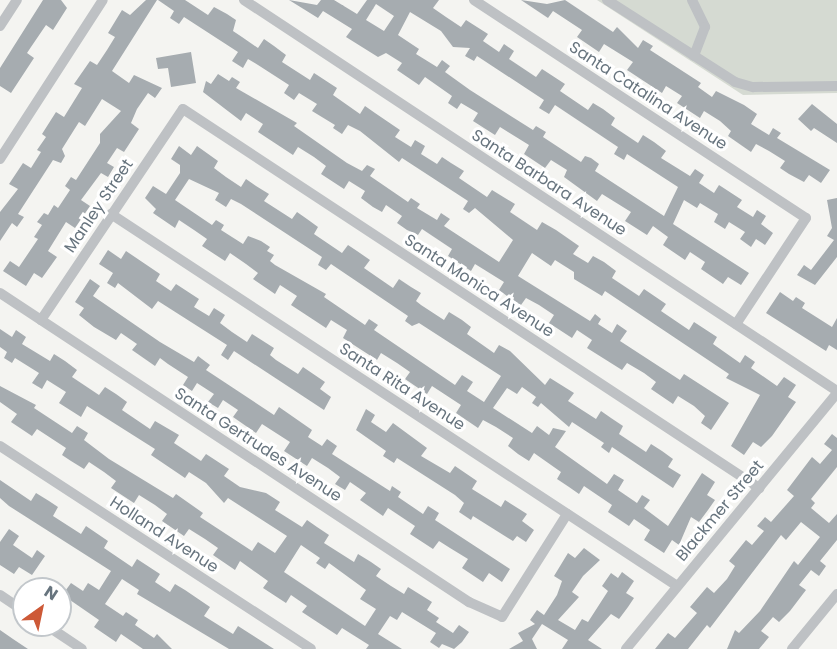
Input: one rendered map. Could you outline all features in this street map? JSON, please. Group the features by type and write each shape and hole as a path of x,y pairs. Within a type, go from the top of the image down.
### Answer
{"street":[{"path":"0,26 17,0"},
{"path":"0,159 103,0"},
{"name":"Santa Barbara Avenue","path":"244,0 837,392"},
{"name":"Santa Catalina Avenue","path":"474,0 806,218 736,324"},
{"path":"692,0 705,27 694,56"},
{"path":"614,2 735,82 753,87 837,86"},
{"name":"Manley Street","path":"41,320 183,109"},
{"name":"Santa Monica Avenue","path":"183,109 759,488"},
{"name":"Santa Rita Avenue","path":"111,214 677,586"},
{"name":"Santa Gertrudes Avenue","path":"0,293 469,602 502,617 567,514"},
{"name":"Blackmer Street","path":"626,649 837,392"},
{"name":"Holland Avenue","path":"0,446 311,649"},
{"path":"792,649 837,594"},
{"path":"64,637 82,649"}],"shaded area":[{"path":"597,0 837,0 837,93 743,95"}],"building":[{"path":"43,0 61,0 67,8 53,30 46,25 27,53 34,58 11,93 0,86 0,68"},
{"path":"146,0 157,0 112,71 129,83 134,75 162,88 155,98 148,93 137,109 131,123 139,129 124,152 117,148 107,163 114,167 108,177 101,173 81,200 90,206 75,228 66,222 48,251 57,257 42,278 34,273 26,286 3,271 10,261 19,267 38,239 34,237 42,225 37,222 44,213 48,215 54,205 58,208 70,190 65,186 71,177 76,180 100,143 100,134 121,111 102,99 85,126 79,122 62,149 65,156 61,163 53,160 18,214 24,217 17,227 12,223 0,241 0,212 18,189 9,184 23,163 31,168 41,152 37,150 46,137 42,134 56,112 64,117 82,88 74,84 90,61 97,65 107,50 115,37 108,33 122,10 130,15"},
{"path":"158,0 185,0 208,15 214,7 227,14 236,20 233,31 258,48 264,39 286,55 282,62 310,80 314,73 337,88 333,95 360,114 365,106 400,130 395,137 411,147 415,140 425,146 421,154 437,164 442,157 464,171 459,178 487,197 492,190 515,204 510,212 537,230 542,222 556,230 579,246 573,254 588,263 593,256 604,262 616,271 612,278 639,296 644,289 666,304 661,311 689,330 694,322 717,337 713,344 740,363 745,355 755,362 751,368 777,386 784,377 796,385 788,397 796,402 772,436 761,447 753,442 744,455 731,446 760,395 726,378 729,374 605,291 602,296 574,279 574,272 555,260 551,266 532,253 518,276 590,321 595,314 601,319 598,324 612,333 617,324 627,331 620,341 680,380 684,374 729,403 711,430 701,423 705,416 694,406 678,396 673,404 651,389 656,382 644,373 627,363 622,370 587,348 592,340 577,330 572,338 549,323 554,315 539,305 526,298 521,305 511,299 499,290 504,282 475,264 471,271 448,256 452,249 422,229 418,235 407,230 397,223 402,216 386,205 382,212 373,207 361,198 365,191 349,181 344,189 321,174 326,166 298,147 293,155 258,132 263,124 246,113 241,121 203,92 206,81 211,84 218,74 229,81 232,77 240,82 236,88 297,123 294,126 347,163 362,171 367,165 375,169 370,176 408,202 411,198 420,204 417,208 437,220 441,213 450,219 444,226 499,262 513,240 475,208 469,213 463,209 468,201 402,158 399,162 360,131 348,125 342,134 333,128 335,125 312,111 317,104 299,93 294,100 284,93 289,85 248,59 243,68 232,61 238,52 184,17 179,24 170,18 174,11"},
{"path":"289,0 317,5 321,0 334,0 357,14 367,0 439,0 433,8 461,27 466,20 488,34 483,41 499,52 504,44 514,51 509,59 536,77 542,69 565,84 560,91 588,110 593,103 603,109 615,118 611,125 638,143 643,135 654,142 666,151 661,158 690,176 695,169 704,175 699,183 714,193 719,185 742,200 737,207 753,217 757,210 766,216 761,224 773,233 765,245 756,239 751,247 740,239 745,232 729,222 725,229 714,222 718,214 700,203 697,208 684,200 673,224 749,273 741,285 728,277 723,284 701,269 705,262 690,252 685,260 663,245 668,237 653,226 647,235 625,221 631,212 602,194 597,201 564,177 567,170 551,160 545,168 524,154 529,145 500,127 495,135 473,121 478,113 461,103 457,109 448,103 452,96 425,77 419,85 397,70 402,63 386,53 378,57 346,37 352,29 323,11 318,18","holes":["376,4 394,16 384,31 366,20","410,12 441,31 453,47 470,48 465,56 474,61 477,56 544,100 539,108 549,114 555,105 618,147 614,154 624,160 627,154 678,187 664,216 595,171 599,164 591,158 585,156 581,162 543,137 546,132 536,126 533,130 470,90 445,72 450,66 442,60 437,67 416,54 419,49 398,35"]},
{"path":"521,0 547,4 565,0 613,32 617,27 638,48 643,40 653,46 650,50 701,83 698,87 712,97 716,91 744,105 757,114 751,124 769,135 773,128 781,133 777,138 830,170 821,183 809,175 804,182 789,174 780,168 785,161 756,144 751,152 728,136 731,131 720,121 704,111 700,118 677,103 682,96 666,86 662,93 627,70 633,62 604,44 599,52 577,37 582,30 553,11 548,18"},
{"path":"191,52 196,83 171,87 168,68 158,69 156,58"},
{"path":"812,104 837,124 837,143 814,128 811,131 798,119"},
{"path":"179,146 191,155 197,146 218,161 214,168 241,187 246,179 269,194 264,201 292,219 297,212 318,227 314,234 342,253 348,245 370,260 364,268 393,288 399,279 421,293 416,301 421,305 444,320 449,312 462,320 471,327 467,334 494,353 499,345 510,351 545,385 550,378 574,393 568,401 596,419 601,411 623,426 619,434 646,452 651,444 673,459 668,467 681,475 673,488 612,447 609,453 601,447 604,443 572,422 569,427 541,403 538,407 532,403 536,397 522,387 517,394 507,388 493,408 532,433 537,426 549,435 553,428 566,431 555,447 607,484 614,474 624,480 618,490 637,503 642,495 650,500 644,508 668,526 702,473 715,482 707,495 715,500 699,522 691,517 679,545 672,540 664,553 644,540 650,530 634,519 629,526 608,512 612,505 584,486 579,494 557,479 561,472 534,453 529,461 518,454 508,446 513,438 483,420 478,428 456,413 461,405 432,386 427,394 405,379 410,372 397,363 381,353 377,360 343,338 347,330 331,320 326,328 291,305 297,296 280,285 275,294 253,279 258,273 230,253 225,261 202,246 207,239 179,220 175,228 153,213 156,209 145,198 153,186 166,194 180,173 180,165 171,159","holes":["189,179 219,193 215,200 226,207 231,199 241,204 322,257 318,265 326,270 331,264 408,316 405,321 412,326 419,323 501,376 484,402 467,391 473,382 462,375 455,385 374,330 378,325 369,319 365,325 324,297 326,294 275,265 270,261 274,255 267,251 270,247 261,241 248,236 243,244 221,230 224,225 216,220 212,225 175,200"]},
{"path":"837,198 837,257 815,285 797,275 804,265 811,270 834,240 827,236 832,228 827,200"},
{"path":"108,250 121,259 126,251 160,274 156,281 171,291 176,284 199,299 194,307 209,316 214,308 225,315 220,323 247,342 252,334 274,348 270,355 276,360 298,374 303,367 325,382 320,389 331,397 324,410 234,351 228,360 221,355 227,345 158,301 152,309 118,283 115,288 107,283 113,273 99,264"},
{"path":"90,279 100,286 93,296 160,342 194,362 198,356 210,365 206,370 274,415 279,407 312,430 308,437 322,446 327,439 337,446 332,454 390,491 392,486 401,492 398,497 423,514 428,506 439,513 435,520 510,569 502,582 489,573 483,582 462,568 468,559 439,541 433,549 410,534 415,526 388,508 383,516 360,500 366,493 350,482 345,490 335,484 340,477 328,468 312,458 307,466 284,451 290,442 262,424 256,433 233,417 238,410 223,400 218,408 208,402 214,394 197,383 192,391 183,385 188,377 160,358 155,366 132,350 137,344 121,333 116,340 94,327 79,315 84,308 75,302"},
{"path":"780,292 793,301 796,297 805,303 802,308 832,327 837,318 837,350 829,345 826,351 766,313"},
{"path":"0,329 12,337 16,330 26,337 22,344 50,361 54,354 65,361 77,370 72,377 99,395 105,387 127,402 122,410 150,429 155,421 179,435 174,443 201,461 206,454 229,469 224,476 240,487 266,493 280,502 275,510 302,527 307,520 329,535 324,543 354,562 358,554 381,569 376,576 391,586 404,594 408,587 432,602 427,610 439,618 436,622 453,633 459,625 469,632 454,649 442,644 439,648 430,642 436,633 402,612 397,620 390,616 378,634 402,649 366,649 369,645 342,628 337,635 302,612 307,606 291,595 286,603 263,588 268,581 240,561 235,570 213,555 218,548 205,539 189,529 184,536 162,521 167,514 155,505 139,495 134,503 111,488 116,481 89,462 84,469 62,455 66,448 37,429 32,436 11,422 17,414 0,402 0,386 36,405 34,408 72,433 77,426 88,433 84,440 109,459 173,498 176,494 203,513 200,517 252,551 258,542 275,553 287,536 228,498 224,503 206,483 189,472 185,478 151,455 155,449 87,406 81,417 59,403 66,392 47,380 42,389 32,383 39,373 15,358 12,363 4,358 7,352 0,347","holes":["301,545 320,558 316,563 325,569 329,563 366,590 360,599 376,609 365,626 284,572"]},
{"path":"366,409 375,415 371,422 386,432 393,423 427,448 421,456 450,473 455,466 477,481 472,489 501,507 505,500 527,514 522,521 534,530 526,542 517,536 513,541 473,516 471,520 459,512 464,503 455,495 397,458 394,463 383,456 386,451 356,430"},
{"path":"832,434 837,438 837,467 811,499 815,503 811,508 829,523 837,514 837,540 820,561 826,566 819,576 811,570 799,585 806,590 790,611 779,622 773,617 761,631 769,637 759,649 727,649 735,630 739,633 760,611 794,561 798,565 820,537 801,522 786,540 781,535 710,628 707,625 688,649 655,649 668,633 675,638 697,613 690,607 707,587 714,593 727,579 735,566 729,561 746,540 752,545 764,531 757,526 765,517 771,522 794,496 787,490 812,457 820,464 832,450 824,444"},
{"path":"0,480 31,501 36,493 58,507 53,516 81,534 86,526 108,541 104,548 132,567 137,559 160,574 155,582 170,592 175,584 210,607 204,616 233,634 238,626 274,649 229,649 137,594 139,590 122,579 105,604 123,616 126,612 138,620 135,625 154,638 157,634 172,649 143,649 121,634 116,642 94,627 99,620 72,601 72,584 83,591 88,583 99,590 111,571 0,498"},
{"path":"9,529 19,536 13,545 32,558 37,550 45,556 32,575 19,567 14,574 0,565 0,542"},
{"path":"584,548 600,560 583,576 572,592 579,597 558,620 575,630 582,619 588,622 608,591 602,586 611,573 618,578 622,572 634,581 626,593 634,598 619,619 611,614 588,640 602,649 562,649 568,640 542,624 532,639 537,649 509,649 523,641 518,633 535,624 530,620 537,610 544,615 557,595 562,581 554,576 568,553 575,558"},
{"path":"0,630 13,639 28,649 0,649"}]}
